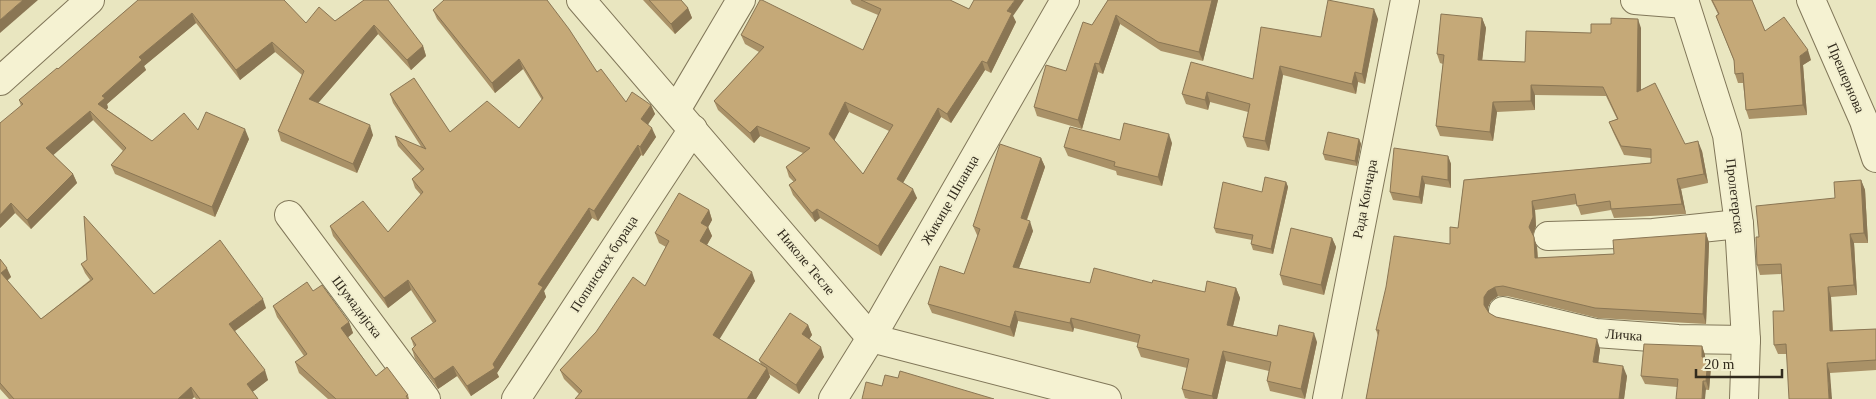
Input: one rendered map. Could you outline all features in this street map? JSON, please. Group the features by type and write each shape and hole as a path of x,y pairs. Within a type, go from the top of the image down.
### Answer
{"street":[{"path":"0,81 90,0"},
{"name":"Николе Тесле","path":"582,0 871,338"},
{"name":"Попинских бораца","path":"516,399 685,120 741,0"},
{"name":"Жикице Шпанца","path":"833,399 871,338 1065,0"},
{"name":"Рада Кончара","path":"1327,399 1404,0"},
{"path":"1635,0 1684,2"},
{"name":"Прешернова","path":"1811,0 1864,121 1876,158"},
{"name":"Пролетерска","path":"1684,2 1727,135 1739,224 1746,340 1744,399"},
{"name":"Шумадијска","path":"289,215 426,399"},
{"path":"1548,236 1653,233 1739,224"},
{"name":"Личка","path":"1503,311 1596,333 1746,340"},
{"path":"871,338 1100,398"}],"building":[{"path":"0,0 23,0 0,20"},
{"path":"138,0 284,0 306,23 319,7 335,21 364,0 388,0 423,46 407,60 374,25 309,99 370,125 353,164 278,131 304,71 272,42 236,70 192,13 139,57 142,60 102,96 105,98 98,104 152,141 184,113 198,130 206,112 245,129 212,207 111,165 126,148 90,111 46,148 73,174 27,220 11,203 0,215 0,123 23,104 19,100"},
{"path":"444,0 547,0 569,29 597,72 601,69 626,102 632,92 651,105 641,119 652,128 640,147 638,145 594,211 589,208 538,284 543,287 493,364 495,368 467,386 453,366 434,379 412,349 416,345 411,338 436,321 408,280 384,298 330,226 363,201 388,232 423,192 412,179 424,169 395,136 426,149 390,94 414,78 450,132 487,101 519,128 543,98 519,59 492,83 433,10"},
{"path":"649,0 681,0 688,8 671,24"},
{"path":"760,0 863,50 881,9 861,0 950,0 969,9 974,0 1015,0 1007,11 1012,13 987,63 982,61 947,114 938,108 897,179 913,189 878,246 817,209 812,213 789,185 796,180 786,167 810,148 757,126 750,133 714,101 764,47 741,35","holes":["845,102 893,125 863,174 829,134"]},
{"path":"1108,0 1212,0 1199,52 1158,42 1116,15 1099,64 1095,63 1078,120 1034,107 1046,65 1066,71 1083,22 1092,25"},
{"path":"1328,0 1374,9 1362,74 1355,72 1352,84 1280,66 1265,141 1243,137 1250,104 1207,92 1205,100 1182,94 1191,62 1253,79 1261,27 1321,37"},
{"path":"1712,0 1752,0 1765,31 1784,17 1808,50 1800,56 1803,105 1746,110 1743,73 1735,74 1734,60 1716,16 1719,14"},
{"path":"1441,14 1482,18 1478,60 1525,62 1526,31 1591,33 1591,24 1611,24 1611,18 1638,19 1637,92 1655,83 1685,144 1698,141 1704,174 1677,179 1682,204 1611,209 1610,201 1577,206 1575,194 1532,201 1533,217 1529,227 1534,237 1535,258 1614,254 1613,240 1706,233 1703,314 1595,308 1503,286 1495,287 1488,291 1484,297 1484,305 1489,313 1496,317 1597,339 1593,362 1623,366 1619,399 1366,399 1379,330 1376,330 1386,287 1394,236 1450,244 1450,227 1458,228 1464,180 1651,163 1651,149 1621,146 1609,122 1618,119 1603,87 1531,85 1531,101 1493,102 1490,132 1436,126 1444,55 1437,54"},
{"path":"1124,123 1169,134 1158,177 1114,166 1115,162 1064,147 1070,127 1120,140"},
{"path":"1328,132 1359,139 1355,161 1323,154"},
{"path":"1000,144 1041,158 1021,218 1030,221 1013,267 1090,283 1094,268 1152,283 1153,280 1205,292 1207,281 1236,288 1227,325 1277,336 1279,325 1314,333 1301,389 1267,381 1271,362 1223,351 1212,396 1182,389 1189,359 1137,347 1140,335 1071,318 1070,323 1015,311 1010,327 928,304 940,266 964,274 980,229 973,226"},
{"path":"1394,148 1448,156 1448,180 1422,176 1419,197 1390,192"},
{"path":"1265,177 1286,182 1271,249 1251,244 1253,235 1214,228 1223,182 1262,192"},
{"path":"1861,180 1864,233 1850,234 1854,285 1828,287 1830,331 1876,329 1876,360 1827,363 1829,399 1789,399 1786,344 1774,345 1773,311 1784,311 1781,264 1757,265 1756,237 1759,237 1756,206 1835,198 1834,182"},
{"path":"679,193 709,210 701,223 708,227 700,241 752,272 713,335 767,368 747,399 575,399 582,391 560,370 596,332 633,277 645,286 669,241 655,233"},
{"path":"84,216 154,294 220,240 263,299 229,324 265,370 247,384 258,399 200,399 191,387 178,399 14,399 0,383 0,259 7,268 1,273 41,319 93,279 81,264 87,260"},
{"path":"1291,228 1332,238 1321,285 1280,275"},
{"path":"307,282 313,291 322,285 349,322 341,328 376,376 387,367 408,395 406,396 408,399 336,399 295,362 307,354 273,306"},
{"path":"790,313 808,325 802,334 821,347 796,385 759,360"},
{"path":"1644,344 1702,346 1702,357 1708,358 1706,381 1703,381 1702,399 1676,399 1678,379 1641,376"},
{"path":"900,371 994,399 862,399 866,382 882,386 885,375 898,378"}]}
